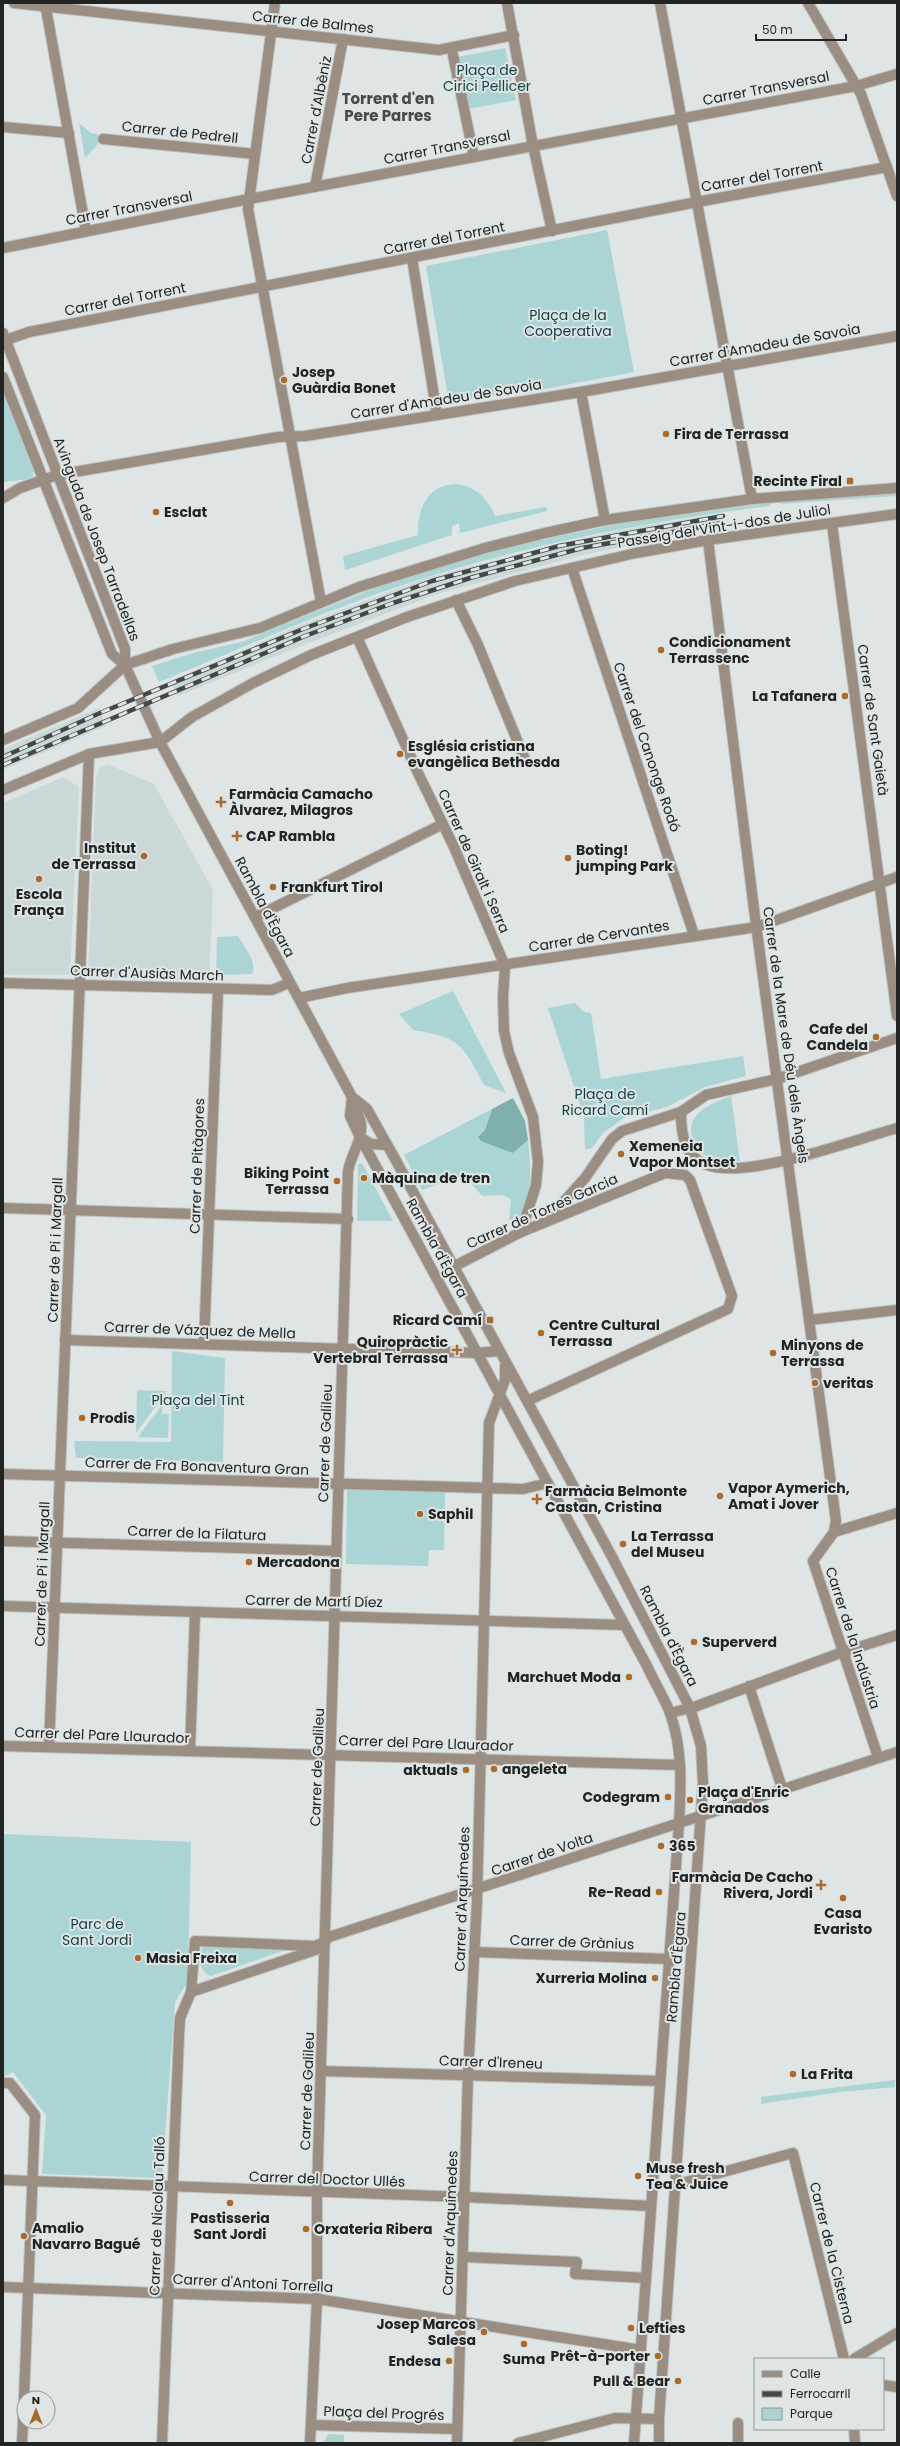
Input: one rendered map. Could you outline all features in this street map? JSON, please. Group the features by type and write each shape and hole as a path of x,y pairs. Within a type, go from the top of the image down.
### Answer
{"street":[{"name":"Carrer de Balmes","path":"14,3 45,4 270,32 438,50 514,36"},
{"path":"275,3 248,209 321,602"},
{"path":"506,3 514,36 532,146 552,231"},
{"path":"660,3 680,119 728,365 752,499"},
{"path":"808,3 856,86 877,132 897,196"},
{"path":"45,4 86,231"},
{"name":"Carrer d'Albèniz","path":"315,187 343,40"},
{"path":"453,54 474,157"},
{"name":"Carrer Transversal","path":"3,248 249,199 856,86 897,74"},
{"path":"3,128 69,133"},
{"name":"Carrer de Pedrell","path":"103,139 255,154"},
{"name":"Carrer del Torrent","path":"4,336 697,202 887,167"},
{"path":"412,258 438,415"},
{"name":"Avinguda de Josep Tarradellas","path":"4,336 125,649 125,665"},
{"name":"Carrer d'Amadeu de Savoia","path":"3,498 43,479 57,475 581,392 897,336"},
{"name":"Avinguda de Josep Tarradellas","path":"3,377 112,654 125,665"},
{"path":"581,392 605,520"},
{"name":"Passeig del Vint-i-dos de Juliol","path":"3,740 78,708 125,665 173,649 260,628 321,602 380,580 485,548 605,520 752,499 897,488"},
{"name":"Passeig del Vint-i-dos de Juliol","path":"3,790 89,754 160,742 192,717 253,683 311,655 456,600 515,581 636,552 708,540 897,514"},
{"name":"Carrer de Sant Gaietà","path":"832,524 881,883 897,1016"},
{"name":"Carrer de la Mare de Déu dels Àngels","path":"708,540 757,927 836,1521 834,1532"},
{"name":"Carrer del Canonge Rodó","path":"572,568 694,935"},
{"path":"456,600 478,645 526,762"},
{"name":"Carrer de Giralt i Serra","path":"357,637 443,824 505,966"},
{"name":"Rambla d'Ègara","path":"125,665 160,742 289,983 299,998 352,1097 367,1109 387,1145 610,1553 690,1708 700,1746 703,1783 659,2419 659,2443"},
{"name":"Carrer de Pi i Margall","path":"49,1747 89,754"},
{"path":"255,917 443,824"},
{"name":"Carrer de Cervantes","path":"299,998 347,988 505,966 694,935 757,927 871,888 897,877"},
{"path":"505,966 503,997 504,1031 512,1060 533,1117 538,1162 536,1185 521,1232"},
{"name":"Carrer d'Ausiàs March","path":"3,983 80,984 218,990 272,990 289,983"},
{"name":"Carrer de Pitàgores","path":"204,1343 218,990"},
{"path":"521,1232 552,1217 585,1178 616,1135 681,1112 706,1095 777,1079 897,1038"},
{"name":"Carrer de Galileu","path":"310,2443 317,2299 321,2071 332,1755 342,1350 350,1160 360,1137 360,1119 352,1097"},
{"path":"681,1112 684,1143 693,1157 706,1165 725,1169 746,1168 789,1160 897,1128"},
{"path":"360,1137 371,1144 387,1145"},
{"name":"Rambla d'Ègara","path":"360,1137 624,1625 670,1713 677,1739 680,1765 679,1824 634,2443"},
{"name":"Carrer de Torres Garcia","path":"453,1267 521,1232 666,1173 685,1175 690,1180 732,1296 731,1304 728,1309 527,1401"},
{"path":"3,1208 348,1219"},
{"path":"809,1320 897,1310"},
{"name":"Carrer de Vázquez de Mella","path":"65,1340 204,1343 342,1350 477,1352"},
{"path":"477,1352 499,1351"},
{"name":"Carrer d'Arquímedes","path":"456,2443 460,2320 464,2257 468,2075 478,1890 489,1423 505,1380 504,1360"},
{"name":"Carrer de Fra Bonaventura Gran","path":"3,1474 523,1489 548,1482"},
{"path":"834,1532 897,1514"},
{"name":"Carrer de la Indústria","path":"834,1532 814,1561 878,1757"},
{"name":"Carrer de la Filatura","path":"3,1541 336,1551"},
{"name":"Carrer de Martí Díez","path":"3,1606 624,1625"},
{"path":"190,1751 195,1613"},
{"path":"670,1713 690,1708 843,1652 897,1635"},
{"path":"749,1686 782,1788"},
{"name":"Carrer del Pare Llaurador","path":"3,1746 680,1765"},
{"path":"701,1816 782,1788 897,1752"},
{"name":"Carrer de Volta","path":"325,1942 329,1938 701,1816"},
{"name":"Carrer de Nicolau Talló","path":"162,2443 169,2292 171,2187 180,2018 191,1992 195,1942 315,1946 325,1942"},
{"path":"191,1992 315,1950 325,1942"},
{"name":"Carrer de Grànius","path":"474,1952 668,1959"},
{"name":"Carrer d'Ireneu","path":"321,2071 660,2081"},
{"path":"3,2083 10,2083 35,2114 24,2390"},
{"name":"Carrer de la Cisterna","path":"675,2185 794,2153 844,2358"},
{"name":"Carrer del Doctor Ullés","path":"3,2180 318,2193 465,2197 651,2206"},
{"path":"464,2257 577,2262 575,2274 646,2278"},
{"name":"Carrer d'Antoni Torrella","path":"3,2287 169,2292 317,2299 460,2320 641,2350"},
{"path":"856,2358 897,2333"},
{"path":"884,2385 897,2387"},
{"path":"518,2443 615,2418 659,2419"},
{"path":"738,2423 738,2443"},
{"name":"Plaça del Progrés","path":"310,2424 457,2429"},
{"path":"22,2443 23,2430"},
{"path":"854,2430 855,2443"}],"shaded area":[{"path":"723,513 724,527 583,555 437,594 296,648 178,696 170,681 301,625 423,579 564,542 632,528"},
{"path":"99,708 106,726 3,770 3,749"},
{"name":"Institut de Terrassa","path":"107,764 154,784 213,890 209,981 88,977 96,776 100,767"},
{"name":"Escola França","path":"63,777 79,787 70,975 3,975 3,803"},
{"path":"513,1098 525,1121 528,1140 513,1153 481,1141 478,1137 485,1130 492,1109"}],"green space":[{"name":"Plaça de Cirici Pellicer","path":"505,48 516,100 468,109 457,57"},
{"path":"79,123 91,133 98,134 98,144 85,158"},
{"name":"Plaça de la Cooperativa","path":"607,230 634,372 524,393 523,390 449,403 426,266"},
{"path":"3,392 34,471 32,477 28,479 3,483"},
{"path":"456,484 469,487 485,498 495,516 546,507 547,511 460,533 459,523 452,526 452,535 345,570 343,556 418,535 419,517 426,500 438,489 446,485"},
{"path":"897,493 897,496 781,504 781,502"},
{"path":"770,503 770,506 722,512 626,528 531,548 437,574 362,599 159,682 152,666 197,652 241,642 375,588 447,564 526,543 622,523"},
{"path":"238,936 252,960 252,974 216,975 217,937"},
{"path":"453,991 506,1093 484,1085 471,1060 458,1045 441,1036 413,1030 399,1014"},
{"name":"Plaça de Ricard Camí","path":"575,1003 584,1012 591,1013 601,1079 743,1056 746,1076 705,1087 667,1107 624,1118 603,1133 592,1148 585,1150 584,1117 548,1008"},
{"path":"731,1096 740,1161 723,1163 698,1152 691,1130 692,1122 696,1115 720,1100"},
{"path":"492,1109 485,1130 478,1137 513,1153 528,1140 530,1180 528,1199 523,1219 509,1220 511,1199 502,1195 482,1196 464,1175 422,1190 404,1155"},
{"path":"362,1163 393,1221 357,1221 358,1164"},
{"name":"Plaça del Tint","path":"172,1351 225,1358 223,1462 76,1458 74,1441 171,1442"},
{"path":"137,1390 167,1391 136,1433"},
{"path":"171,1393 169,1405 162,1405"},
{"path":"162,1405 162,1414 169,1414 168,1438 138,1437"},
{"path":"347,1489 445,1491 444,1550 429,1550 428,1566 346,1564"},
{"name":"Parc de Sant Jordi","path":"3,1834 191,1842 188,1976 185,1986 175,2002 162,2178 42,2174 46,2115 13,2072 3,2077"},
{"path":"204,1946 285,1950 211,1976 203,1971 200,1963 200,1954"},
{"path":"895,2080 895,2087 840,2092 761,2104 761,2097"},
{"path":"328,2434 344,2435 344,2443 323,2443"}],"railway":[{"path":"3,757 100,713 303,629 432,581 559,546 723,516"},
{"path":"3,765 305,636 393,603 470,578 582,548 723,523"}],"place":[{"name":"Josep Guàrdia Bonet","path":"284,380"},
{"name":"Fira de Terrassa","path":"666,434"},
{"name":"Recinte Firal","path":"850,481"},
{"name":"Esclat","path":"156,512"},
{"name":"Condicionament Terrassenc","path":"661,650"},
{"name":"La Tafanera","path":"845,696"},
{"name":"Església cristiana evangèlica Bethesda","path":"400,754"},
{"name":"Farmàcia Camacho Àlvarez, Milagros","path":"221,802"},
{"name":"CAP Rambla","path":"237,836"},
{"name":"Institut de Terrassa","path":"144,856"},
{"name":"Boting! jumping Park","path":"568,858"},
{"name":"Escola França","path":"39,879"},
{"name":"Frankfurt Tirol","path":"273,887"},
{"name":"Cafe del Candela","path":"876,1037"},
{"name":"Xemeneia Vapor Montset","path":"621,1154"},
{"name":"Màquina de tren","path":"364,1178"},
{"name":"Biking Point Terrassa","path":"337,1181"},
{"name":"Ricard Camí","path":"490,1320"},
{"name":"Centre Cultural Terrassa","path":"541,1333"},
{"name":"Quiropràctic Vertebral Terrassa","path":"457,1350"},
{"name":"Minyons de Terrassa","path":"773,1353"},
{"name":"veritas","path":"815,1383"},
{"name":"Prodis","path":"82,1418"},
{"name":"Vapor Aymerich, Amat i Jover","path":"720,1496"},
{"name":"Farmàcia Belmonte Castan, Cristina","path":"537,1499"},
{"name":"Saphil","path":"420,1514"},
{"name":"La Terrassa del Museu","path":"623,1544"},
{"name":"Mercadona","path":"249,1562"},
{"name":"Superverd","path":"694,1642"},
{"name":"Marchuet Moda","path":"629,1677"},
{"name":"angeleta","path":"494,1769"},
{"name":"aktuals","path":"466,1770"},
{"name":"Codegram","path":"668,1797"},
{"name":"Plaça d'Enric Granados","path":"690,1800"},
{"name":"365","path":"661,1846"},
{"name":"Farmàcia De Cacho Rivera, Jordi","path":"821,1885"},
{"name":"Re-Read","path":"659,1892"},
{"name":"Casa Evaristo","path":"843,1898"},
{"name":"Masia Freixa","path":"138,1958"},
{"name":"Xurreria Molina","path":"655,1978"},
{"name":"La Frita","path":"793,2074"},
{"name":"Muse fresh Tea & Juice","path":"638,2176"},
{"name":"Pastisseria Sant Jordi","path":"230,2203"},
{"name":"Orxateria Ribera","path":"306,2229"},
{"name":"Amalio Navarro Bagué","path":"24,2236"},
{"name":"Lefties","path":"631,2328"},
{"name":"Josep Marcos Salesa","path":"484,2332"},
{"name":"Suma","path":"524,2344"},
{"name":"Prêt-à-porter","path":"658,2356"},
{"name":"Endesa","path":"449,2361"},
{"name":"Pull & Bear","path":"678,2381"}],"district":[{"name":"Torrent d'en Pere Parres","path":"388,108"}]}
